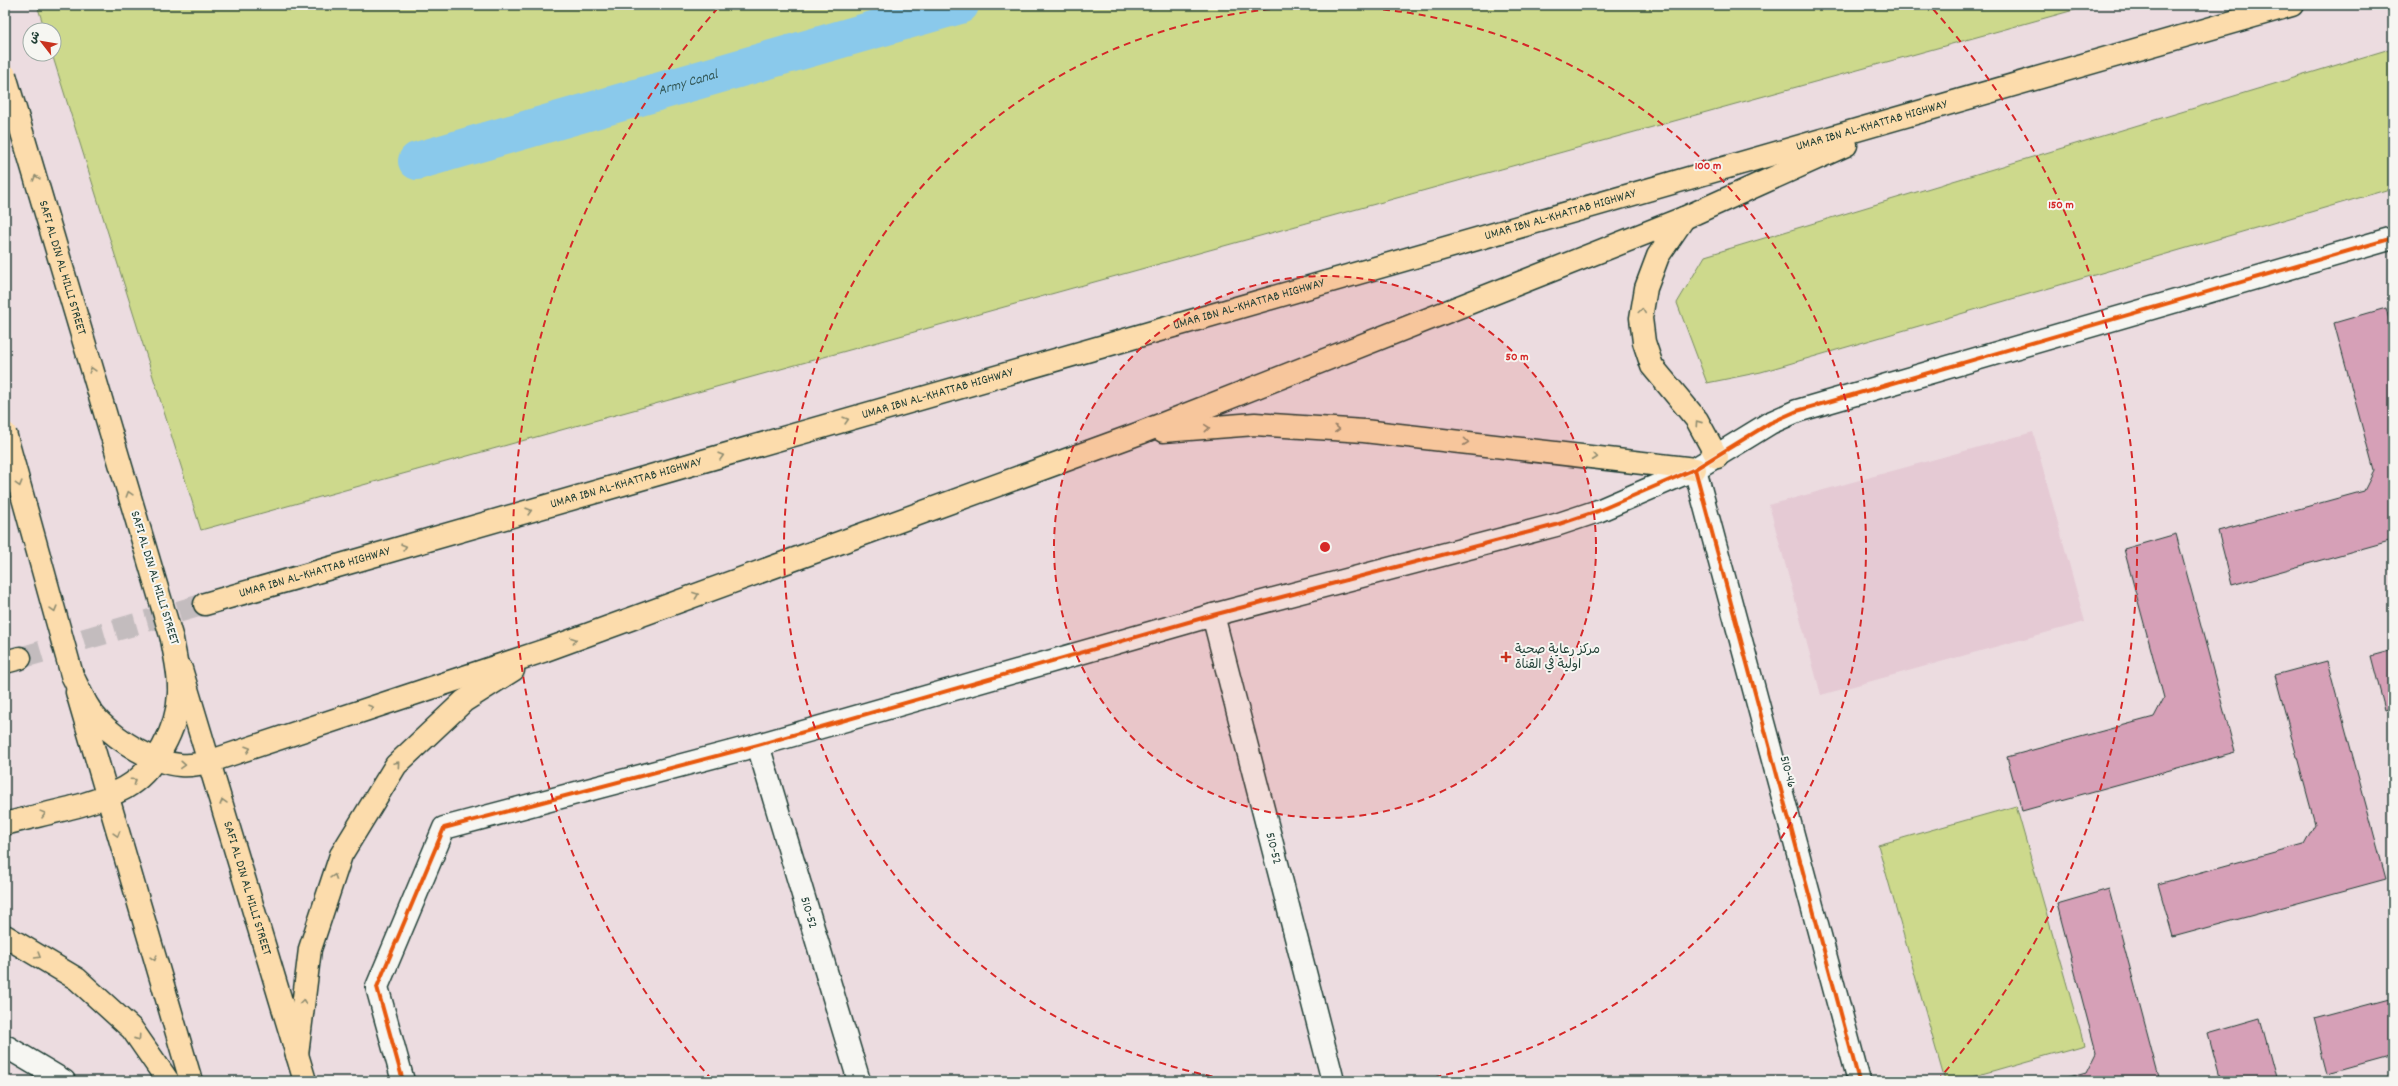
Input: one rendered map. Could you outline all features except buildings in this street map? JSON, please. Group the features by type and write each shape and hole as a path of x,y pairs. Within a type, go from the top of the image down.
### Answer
{"main road":[{"name":"UMAR IBN AL-KHATTAB HIGHWAY","path":"205,604 2292,5"},
{"name":"SAFI AL DIN AL HILLI STREET","path":"5,75 305,1081"},
{"path":"72,675 85,702 99,722 125,741 156,758 180,765 211,762 543,651 1140,433 1684,218 1918,112"},
{"path":"1684,218 1658,256 1646,288 1641,318 1644,342 1652,366 1697,420 1717,457"},
{"path":"1140,433 1255,424 1364,431 1695,469"},
{"path":"5,433 106,796 191,1081"},
{"path":"5,824 106,796 140,777 156,758 171,728 179,694 178,671 172,639"},
{"path":"297,1055 310,949 341,855 384,784 396,765 464,701 543,651"},
{"path":"5,936 77,979 132,1029 168,1081"}],"street":[{"path":"403,1081 377,987 444,828 758,745 1213,615 1556,525 1598,511 1695,469 1717,457 1738,441 1770,423 1797,412 2393,238"},
{"name":"510-46","path":"1695,469 1859,1081"},
{"name":"510-52","path":"1213,615 1333,1081"},
{"name":"510-52","path":"758,745 859,1081"},
{"path":"5,1048 8,1047 64,1081"}],"shaded area":[{"path":"2033,432 2085,622 1821,695 1769,505"}],"green space":[{"path":"37,5 2092,5 201,530 55,62 62,62 62,22 42,22"},
{"path":"2393,48 2393,188 1761,372 1707,383 1677,303 1705,256"},
{"path":"2016,806 2084,1045 1957,1081 1945,1081 1878,845"}],"waterway":[{"name":"Army Canal","path":"417,161 960,5"}],"tunnel":[{"path":"20,658 205,604"}],"cycle path":[{"path":"403,1081 377,987 444,828 758,745 1213,615 1556,525 1598,511 1695,469 1770,423 1797,411 2393,238"},
{"path":"1695,469 1859,1081"}],"place":[{"name":"مركز رعاية صحية اولية في القناة","path":"1506,657"}]}
